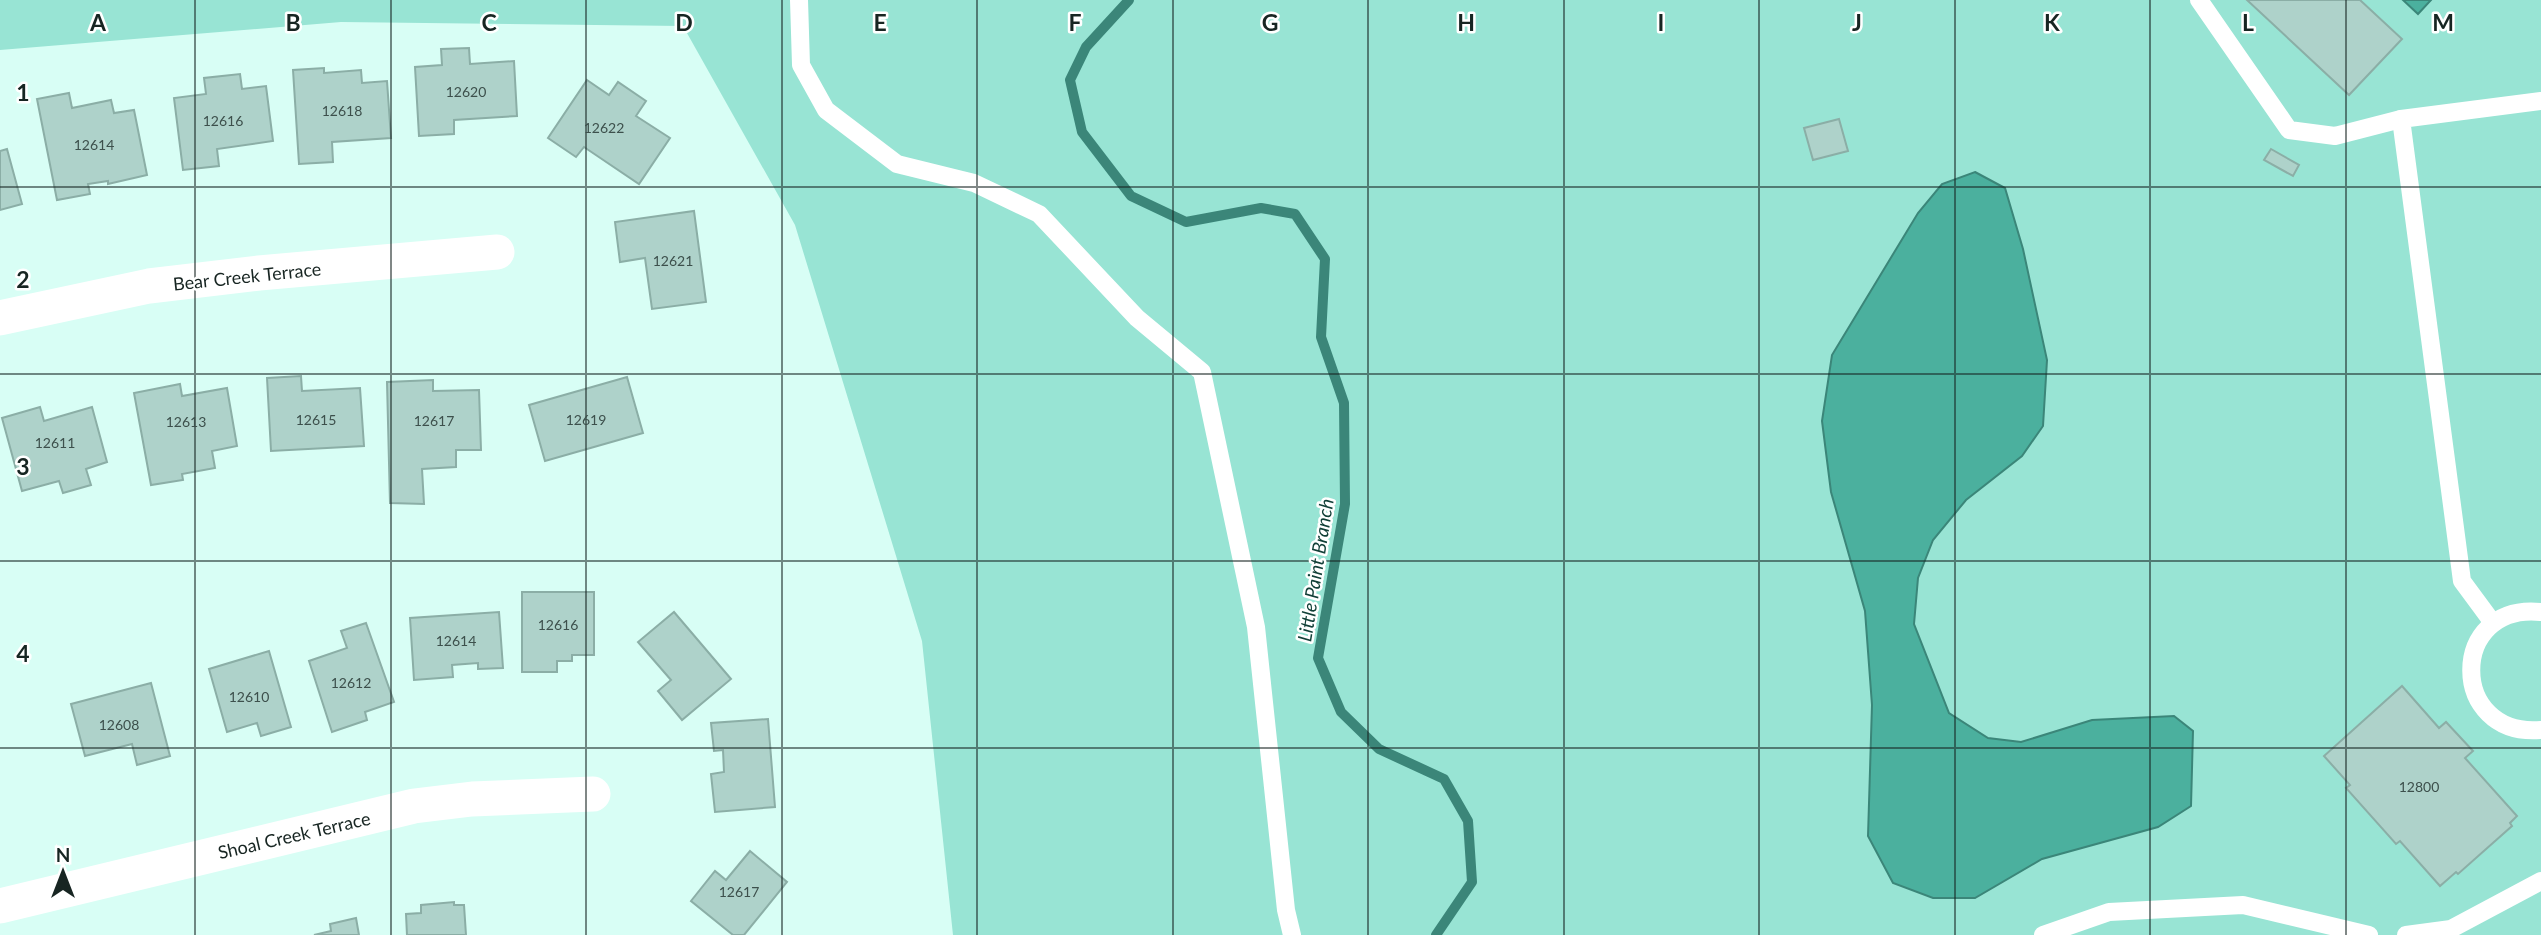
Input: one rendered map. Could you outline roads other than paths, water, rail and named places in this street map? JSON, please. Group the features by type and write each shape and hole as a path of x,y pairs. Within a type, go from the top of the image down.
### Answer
{"street":[{"name":"Bear Creek Terrace","path":"0,318 149,286 259,273 497,252"},
{"name":"Shoal Creek Terrace","path":"0,906 414,806 472,799 593,794"}],"lane":[{"path":"799,0 801,65 826,110 897,164 974,183 1039,215 1137,318 1202,372 1256,628 1286,910 1292,935"},
{"path":"2199,0 2289,130 2335,136 2401,119 2541,101"},
{"path":"2401,119 2462,581 2493,623"},
{"path":"2541,612 2526,610 2509,614 2493,623 2479,639 2472,658 2470,678 2476,697 2488,714 2505,726 2526,731 2541,730"},
{"path":"2406,935 2451,929 2541,881"},
{"path":"2043,935 2109,912 2243,905 2369,935"}],"waterway":[{"name":"Little Paint Branch","path":"1129,0 1086,47 1070,80 1082,132 1131,196 1186,222 1261,208 1295,214 1325,259 1321,337 1344,403 1345,504 1318,658 1341,712 1379,749 1444,779 1468,821 1472,882 1436,935"}]}
